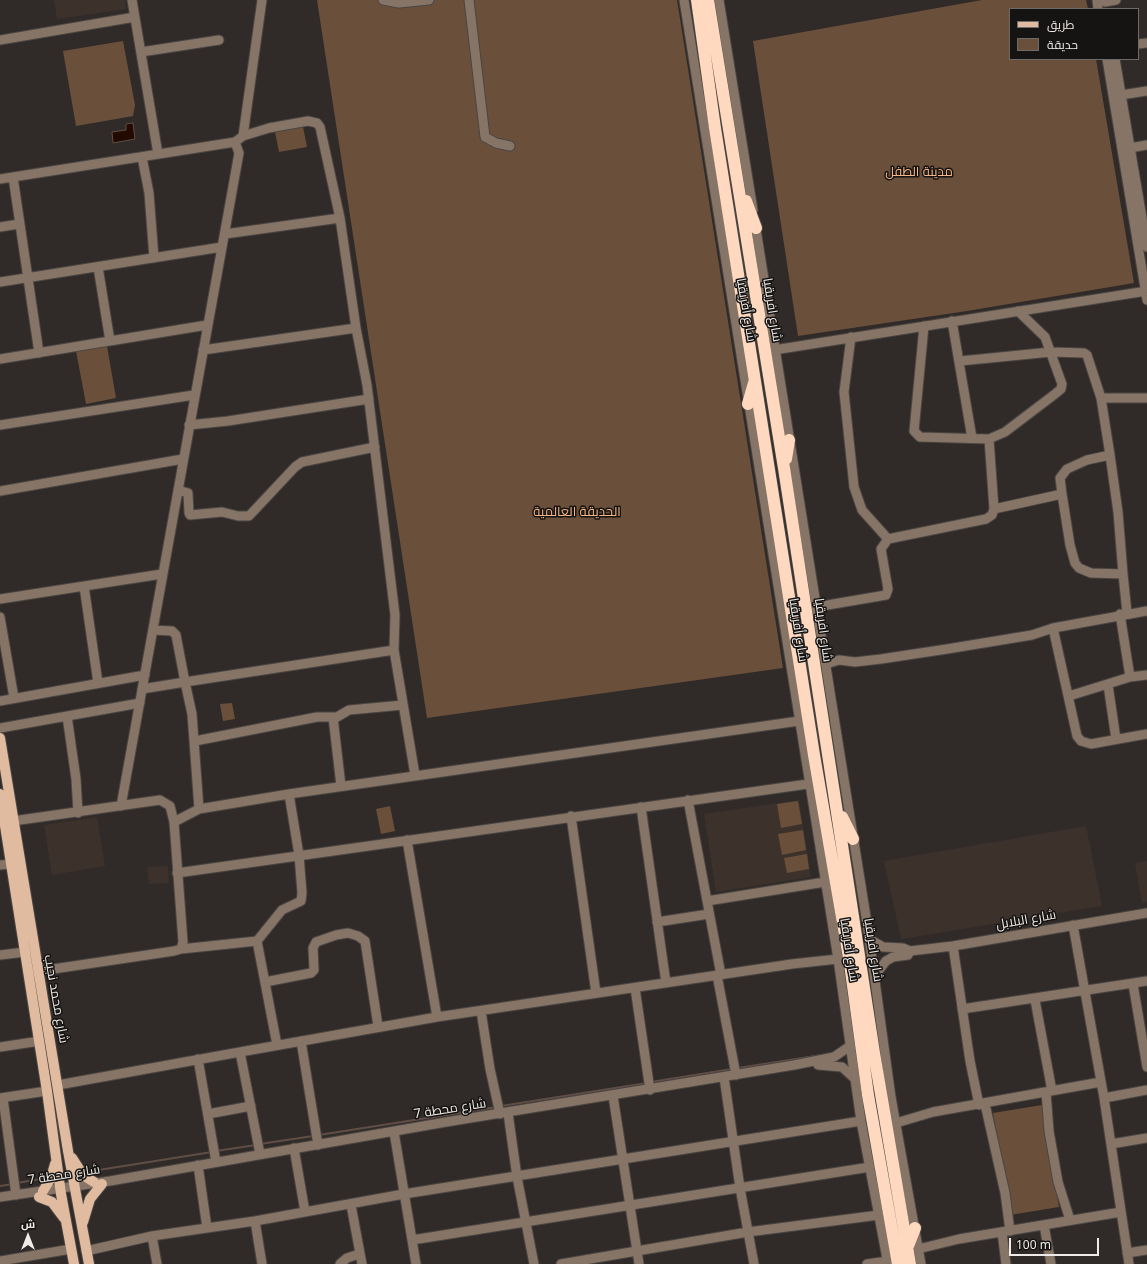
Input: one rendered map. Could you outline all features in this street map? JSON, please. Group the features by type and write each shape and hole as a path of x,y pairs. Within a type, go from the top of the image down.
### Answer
{"highway":[{"name":"شارع افريقيا","path":"697,0 715,128 790,596 810,757 850,964 868,1095 885,1193 891,1263"},
{"name":"شارع افريقيا","path":"708,0 802,586 811,608 836,807 874,1053 913,1248 910,1264"},
{"path":"736,173 756,228"},
{"path":"748,404 755,380"},
{"path":"784,468 789,440"},
{"path":"790,596 802,586"},
{"path":"792,613 811,608"},
{"path":"836,807 853,839"},
{"path":"873,1183 885,1193"},
{"path":"913,1248 915,1228"}],"main road":[{"name":"شارع محمد نجيب","path":"0,738 68,1150 89,1264"},
{"name":"شارع محمد نجيب","path":"0,794 12,864 24,952 40,1041 61,1191 74,1264"},
{"path":"68,1150 80,1172 102,1182 90,1199 84,1213 82,1228"},
{"path":"56,1152 53,1174 41,1194 52,1202 67,1222"}],"street":[{"path":"132,0 158,154"},
{"path":"243,136 262,0"},
{"path":"383,0 399,3 430,0"},
{"path":"469,0 485,138 496,143 510,146"},
{"name":"شارع أفريقيا","path":"684,0 799,721 810,757 808,784 838,959 861,1121 879,1215 891,1263"},
{"name":"شارع أفريقيا","path":"719,0 789,440 811,608 826,664 869,939 891,1097 915,1228"},
{"path":"1103,3 1116,0"},
{"path":"0,40 135,17"},
{"path":"141,52 219,40"},
{"path":"774,350 1018,311 1147,294 1107,60"},
{"path":"1115,60 1147,247"},
{"path":"1121,95 1147,91"},
{"path":"0,179 235,142 243,136 295,123 308,121 317,123 320,127 340,218 356,328 369,399 395,615 394,650 415,776"},
{"path":"121,806 194,395 239,153 235,142"},
{"path":"1130,148 1147,145"},
{"path":"142,156 149,193 154,258"},
{"path":"13,177 39,352"},
{"path":"224,234 340,218"},
{"path":"0,227 20,224"},
{"path":"0,282 222,247"},
{"path":"98,267 110,341"},
{"path":"924,326 914,431 920,437 988,439 1005,432 1061,389 1062,384 1045,337 1018,311"},
{"path":"952,321 972,438"},
{"path":"0,359 207,326"},
{"path":"203,350 356,328"},
{"path":"852,337 844,392 854,488 862,510 888,538"},
{"path":"960,361 1051,352 1080,352 1087,355 1101,398 1118,512 1124,614 1130,677"},
{"path":"0,425 194,395"},
{"path":"1101,398 1147,398"},
{"path":"189,425 228,421 369,399"},
{"path":"811,608 886,595 888,589 881,549 888,538 986,519 992,515 994,510 988,439"},
{"path":"178,490 188,493 190,515 222,512 238,516 249,516 294,467 302,462 375,446"},
{"path":"1110,455 1087,460 1067,469 1060,478 1070,545 1075,563 1079,568 1091,573 1122,574"},
{"path":"0,491 183,459"},
{"path":"994,510 1062,494"},
{"path":"0,599 162,574"},
{"path":"84,586 98,684"},
{"path":"826,664 840,660 855,662 874,660 1032,635 1053,628 1147,610"},
{"path":"0,617 14,698"},
{"path":"1053,628 1077,736 1081,741 1091,744 1147,734"},
{"path":"153,630 172,631 176,635 189,698 195,741 199,809"},
{"path":"142,689 394,650"},
{"path":"0,701 145,675"},
{"path":"1068,696 1108,685 1130,677 1147,675"},
{"path":"1108,685 1116,739"},
{"path":"0,728 140,703"},
{"path":"195,741 310,718 337,717 349,710 403,705"},
{"path":"67,716 76,780 78,813"},
{"path":"333,717 340,786"},
{"path":"174,822 199,809 289,794 799,721"},
{"path":"177,873 571,816 808,784"},
{"path":"28,973 181,949 257,941 282,910 301,901 302,893 298,855 289,794"},
{"path":"13,821 78,813 160,800 170,806 174,822 183,942 181,949"},
{"path":"688,800 707,901 736,1075"},
{"path":"641,807 666,983"},
{"path":"571,816 596,993"},
{"path":"407,840 437,1017"},
{"path":"0,865 12,864"},
{"path":"707,901 825,882"},
{"name":"شارع البلابل","path":"869,939 883,947 903,948 910,951 953,946 1147,913"},
{"path":"657,922 709,914"},
{"path":"1073,925 1104,1098 1129,1264"},
{"path":"265,982 311,973 314,970 313,948 316,942 336,934 348,933 358,936 365,941 378,1026"},
{"path":"257,941 277,1045"},
{"path":"953,946 962,1010 982,1105 1005,1193 1006,1264"},
{"name":"شارع البلابل","path":"875,982 877,974 883,964 893,957 908,955 910,951"},
{"path":"0,955 24,952"},
{"path":"58,1086 378,1026 719,975 838,959"},
{"path":"962,1010 1035,1000 1147,981"},
{"path":"1133,984 1144,1026 1147,1067"},
{"path":"635,988 650,1090"},
{"path":"1035,1000 1049,1092 1049,1131 1058,1182 1070,1220"},
{"path":"481,1011 490,1070 504,1113 534,1264"},
{"path":"301,1040 318,1144"},
{"path":"0,1047 40,1041"},
{"path":"794,1065 834,1057 850,1046"},
{"path":"240,1052 260,1154"},
{"path":"198,1059 216,1162"},
{"path":"794,1065 838,1066 842,1067 854,1078"},
{"name":"شارع محطة 7","path":"0,1197 61,1191 102,1182 294,1148 794,1065"},
{"path":"724,1077 740,1188 754,1264"},
{"path":"896,1123 933,1112 982,1105 1101,1082"},
{"path":"1104,1098 1147,1090"},
{"path":"20,1195 1,1098 47,1091"},
{"path":"613,1096 639,1264"},
{"path":"208,1114 251,1106"},
{"path":"86,1251 152,1236 255,1221 351,1205 404,1194 517,1177 733,1140 861,1121"},
{"path":"394,1132 416,1264"},
{"path":"1111,1144 1147,1138"},
{"path":"294,1148 305,1212"},
{"path":"198,1165 207,1228"},
{"path":"412,1240 870,1167"},
{"path":"351,1205 362,1264"},
{"path":"921,1264 913,1248 1120,1212"},
{"path":"561,1264 748,1232 879,1215"},
{"path":"255,1221 262,1264"},
{"path":"1044,1225 1050,1264"},
{"path":"152,1236 156,1264"},
{"path":"0,1261 71,1249"},
{"path":"1127,1253 1147,1250"},
{"path":"340,1264 347,1258 359,1254"},
{"path":"867,1264 891,1263"}],"shaded area":[{"path":"54,0 125,0 126,9 57,19"},
{"path":"133,123 135,139 113,143 112,132 126,130 126,124"},
{"path":"799,800 811,877 716,892 704,814"},
{"path":"97,817 105,866 52,875 44,825"},
{"path":"1086,826 1102,906 901,939 884,861"},
{"path":"1147,861 1147,902 1142,903 1135,863"},
{"path":"168,866 169,883 149,884 147,867"}],"green space":[{"name":"الحديقة العالمية","path":"317,0 677,0 783,668 427,718"},
{"name":"مدينة الطفل","path":"982,0 1086,0 1088,8 1009,8 1009,60 1096,60 1134,283 967,311 798,336 753,41"},
{"path":"123,41 135,105 133,116 76,126 63,51"},
{"path":"303,127 307,147 279,152 275,132"},
{"path":"107,346 116,398 86,404 76,351"},
{"path":"232,703 235,719 223,721 220,704"},
{"path":"798,801 802,824 781,828 777,804"},
{"path":"390,806 395,831 381,834 376,809"},
{"path":"803,830 806,850 782,855 778,834"},
{"path":"807,854 809,869 787,873 784,858"},
{"path":"1042,1105 1059,1207 1010,1215 993,1113"}],"waterway":[{"path":"738,1068 828,1054"},
{"path":"651,1082 732,1069"},
{"path":"501,1106 647,1083"},
{"path":"319,1135 497,1107"},
{"path":"260,1144 313,1136"},
{"path":"216,1151 256,1145"},
{"path":"86,1172 212,1152"},
{"path":"17,1183 46,1178"},
{"path":"0,1186 13,1184"}]}
